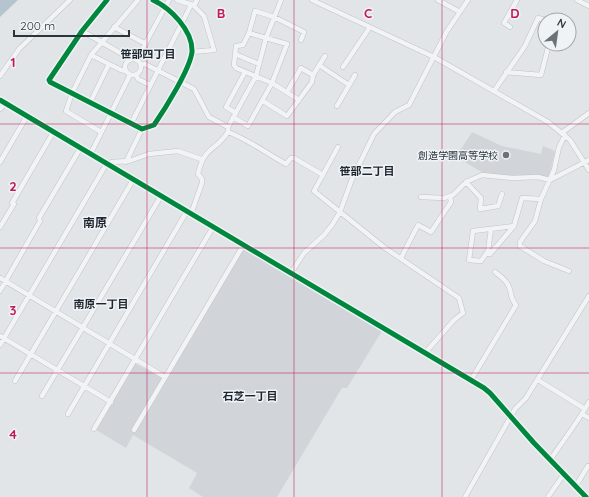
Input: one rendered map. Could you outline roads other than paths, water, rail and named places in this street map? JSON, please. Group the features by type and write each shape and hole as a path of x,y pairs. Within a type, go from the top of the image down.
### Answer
{"street":[{"path":"0,76 19,49 70,0"},
{"path":"107,0 82,31 50,82 142,129 154,125 180,82 192,52 188,36 181,23 165,6 153,0"},
{"path":"101,132 66,111 72,94 91,55 138,0"},
{"path":"137,59 169,0"},
{"path":"177,0 200,8"},
{"path":"132,124 181,23 197,0"},
{"path":"68,414 108,343 189,213 202,183 202,179 198,174 201,159 208,151 221,141 256,76 266,38 281,0"},
{"path":"312,0 434,57 548,122 564,134 576,148 587,162 589,170"},
{"path":"438,0 460,12"},
{"path":"291,273 304,254 324,235 340,212 352,179 374,134 395,112 409,105 447,31 468,0"},
{"path":"510,27 504,23 517,0"},
{"path":"577,0 589,6"},
{"path":"192,52 214,50 204,16 193,5"},
{"path":"299,100 272,83 236,68 235,54 236,46 246,42 255,11 274,17 304,32 301,40"},
{"path":"494,91 525,46 537,20"},
{"path":"114,27 146,44"},
{"path":"343,67 370,27"},
{"path":"82,31 131,58 137,59 142,64 194,89 209,117 228,130 254,143 267,154 286,164 291,158 294,158 323,175"},
{"path":"245,72 226,107 248,126 272,83 287,44 249,33"},
{"path":"506,72 541,75 547,52"},
{"path":"235,54 259,64"},
{"path":"91,55 128,73 136,75 138,79 150,85"},
{"path":"263,101 287,116 312,82 314,75 325,56"},
{"path":"90,153 128,73 125,66 131,58"},
{"path":"90,103 109,64"},
{"path":"136,75 141,69 142,64"},
{"path":"319,66 349,85"},
{"path":"288,92 301,68 314,75"},
{"path":"337,106 355,75"},
{"path":"0,100 471,380 490,393 550,460 586,497"},
{"path":"0,109 6,103"},
{"path":"569,272 544,261 520,246 520,242 535,221 541,198 554,170 559,147 564,134 589,113"},
{"path":"0,162 27,116"},
{"path":"126,162 142,129"},
{"path":"0,227 14,204 12,202 54,131"},
{"path":"0,291 81,147"},
{"path":"338,147 314,192 401,258 459,298 463,314 454,320 425,353"},
{"path":"0,345 2,338 29,296 107,164 112,162 126,162 142,155 178,151 201,159"},
{"path":"421,197 435,198 450,196 466,182 482,175 508,178 538,177 550,180 587,162"},
{"path":"15,381 134,180"},
{"path":"466,182 481,198 480,209 498,206 502,194"},
{"path":"42,396 161,196"},
{"path":"401,258 418,225 431,232 452,202 450,196"},
{"path":"487,253 490,254 514,226 522,198 541,198"},
{"path":"490,229 487,253 481,261 469,260 473,231 514,226"},
{"path":"94,429 213,227"},
{"path":"134,430 244,244"},
{"path":"471,380 516,305 512,300 510,287 506,281 495,272"},
{"path":"0,278 165,377"},
{"path":"465,497 511,417 538,380 589,296"},
{"path":"2,338 110,402"},
{"path":"538,380 586,409"},
{"path":"550,460 586,409 589,402"},
{"path":"582,414 589,418"},
{"path":"577,484 588,466"},
{"path":"548,497 564,474"}],"place":[{"name":"創造学園高等学校","path":"506,155"}],"district":[{"name":"笹部四丁目","path":"148,54"},
{"name":"笹部二丁目","path":"367,171"},
{"name":"南原","path":"95,223"},
{"name":"南原一丁目","path":"101,304"},
{"name":"石芝一丁目","path":"250,396"}]}
